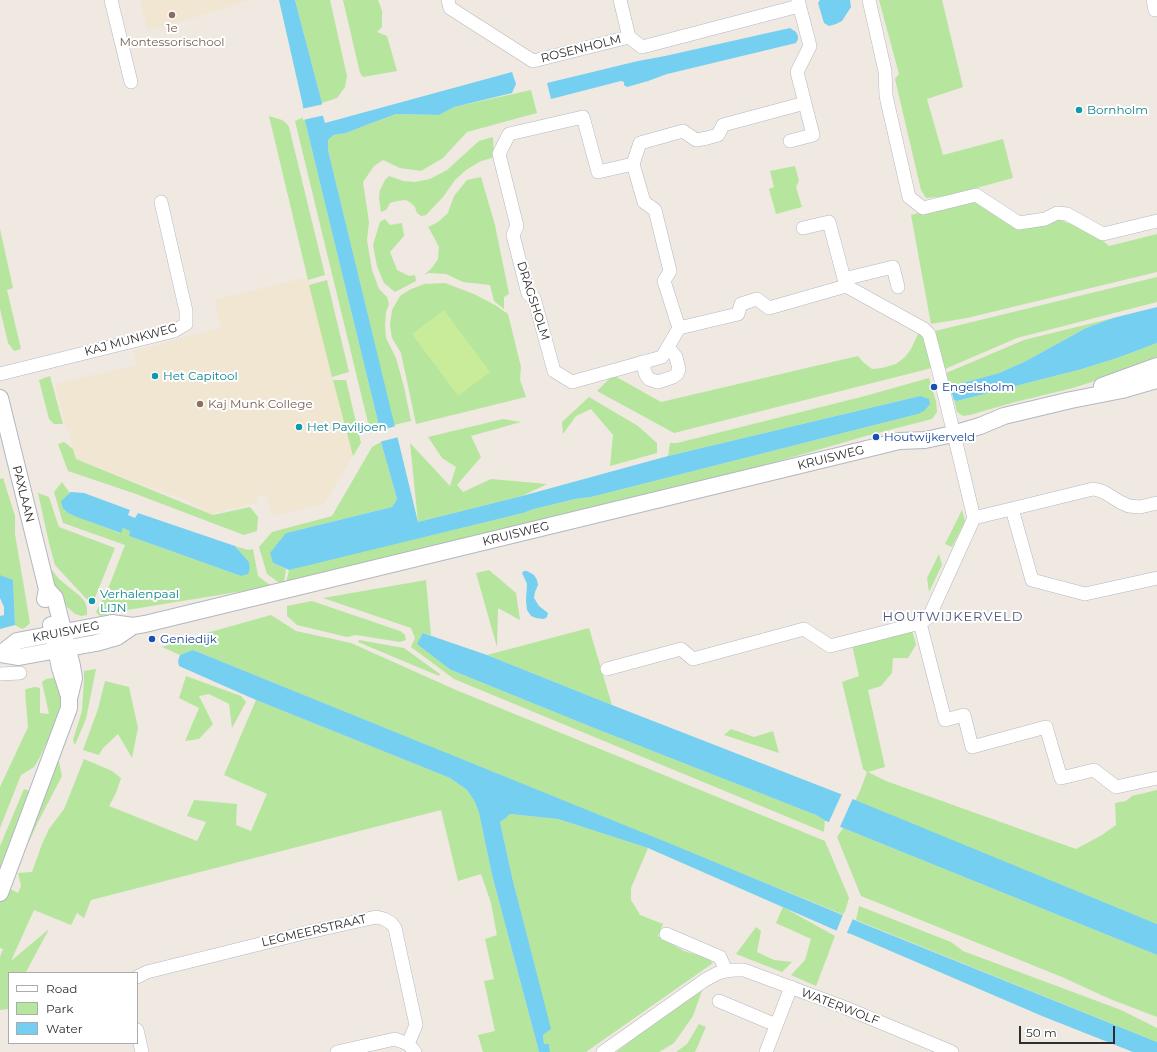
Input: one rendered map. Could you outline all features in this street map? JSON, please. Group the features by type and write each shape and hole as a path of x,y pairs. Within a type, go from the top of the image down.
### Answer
{"street":[{"path":"110,0 131,82"},
{"name":"ROSENHOLM","path":"448,0 450,8 533,61 629,37 642,47 799,3"},
{"path":"620,0 629,37"},
{"path":"869,0 885,71 886,96 909,197 923,208 976,195 1019,224 1045,220 1057,214 1067,214 1103,234 1157,221"},
{"path":"1153,0 1155,10 1157,9"},
{"path":"790,141 813,136 797,72 810,46 799,3"},
{"path":"805,103 723,125 718,135 707,138 696,140 683,131 640,143 633,164 644,202 655,210 670,271 664,281 679,328 738,314 741,304 757,299 769,308 893,267 898,287"},
{"name":"DRAGSHOLM","path":"633,164 598,172 583,117 509,134 499,154 517,226 513,236 528,294 534,298 554,371 572,382 662,357 679,328"},
{"name":"KAJ MUNKWEG","path":"0,374 174,331 186,324 186,311 161,202"},
{"path":"607,669 681,649 693,659 804,629 830,646 920,623 928,617 974,518 939,372 928,334 924,329 845,282 829,222 803,228"},
{"path":"642,362 646,375 649,379 658,382 673,377 677,374 679,369 676,357 668,347"},
{"name":"KRUISWEG","path":"1071,400 1106,384 1157,366"},
{"name":"KRUISWEG","path":"1,654 19,657 96,643 117,637 133,626 899,441 924,430 952,429 978,418 1004,416 1071,400 1122,390 1157,380"},
{"name":"PAXLAAN","path":"0,398 47,589 55,598 58,634 62,650 60,668 69,699 69,708 0,893"},
{"path":"974,518 1093,489 1104,492 1129,506 1140,507 1157,503"},
{"path":"1012,509 1032,580 1085,594 1157,578"},
{"name":"KRUISWEG","path":"1,654 17,641 112,623 133,626"},
{"path":"920,623 945,720 964,715 972,747 1046,727 1061,778 1094,770 1116,787 1157,778"},
{"path":"0,674 20,673"},
{"name":"LEGMEERSTRAAT","path":"138,976 147,972 300,934 376,917 380,918 391,923 395,928 416,1025 412,1048"},
{"path":"666,934 720,957 726,970"},
{"name":"WATERWOLF","path":"602,1052 705,980 726,970 744,970 791,987 946,1051"},
{"path":"766,1052 791,987"},
{"path":"719,1001 776,1025"},
{"path":"138,1034 142,1052"},
{"path":"337,1052 395,1039 412,1048"}],"shaded area":[{"name":"1e Montessorischool","path":"140,0 251,0 148,31"},
{"name":"Kaj Munk College","path":"308,277 353,456 324,504 272,516 266,494 257,496 258,502 210,514 184,499 76,459 55,384 137,365 134,351 221,328 215,300"}],"green space":[{"path":"295,0 330,0 347,76 345,87 337,98 322,103"},
{"path":"343,0 378,0 382,11 382,27 377,32 387,36 397,71 363,77 360,73"},
{"path":"879,0 942,0 963,87 927,99 943,155 1003,139 1013,178 947,196 926,198 921,190 895,79 899,74"},
{"path":"531,90 537,113 467,132 443,158 421,171 400,168 383,160 374,166 363,182 369,222 367,240 372,270 379,289 387,297 389,304 386,312 386,338 396,358 411,421 394,425 328,150 328,140 332,135 346,133 396,114 439,115 454,107"},
{"path":"269,116 282,120 289,127 325,275 308,280"},
{"path":"304,117 380,430 370,431 295,121"},
{"path":"493,137 494,157 479,162 466,170 455,180 443,197 426,215 421,216 417,213 415,207 406,200 390,203 386,210 381,212 379,198 380,190 385,180 389,176 403,181 415,182 430,179 447,170 479,141"},
{"path":"795,166 799,181 796,187 802,207 776,214 769,189 774,187 770,171"},
{"path":"481,177 495,225 509,294 504,297 504,309 494,301 490,285 463,282 446,274 429,273 424,275 432,268 438,259 439,247 428,227 438,222 448,213 454,196 467,180"},
{"path":"977,198 1022,228 1058,219 1095,234 1109,246 1157,234 1157,272 967,318 931,324 911,215"},
{"path":"385,219 390,225 402,223 404,236 390,252 397,270 409,276 415,275 416,281 395,292 384,283 377,266 373,245 380,222"},
{"path":"0,229 13,288 7,290 21,349 14,351 8,343 0,309"},
{"path":"1157,277 1157,302 1017,338 945,369 935,331"},
{"path":"327,280 349,372 332,377 309,285"},
{"path":"445,283 474,294 508,314 521,367 520,380 526,397 416,424 401,353 392,338 390,325 392,310 400,296 409,290 424,284"},
{"path":"444,310 490,372 458,396 412,334"},
{"path":"1113,318 1086,328 1026,361 999,373 959,384 951,391 946,373 1024,340"},
{"path":"920,330 922,331 932,368 674,433 597,391 613,375 661,402 858,356 872,369 882,368 896,364 905,357 911,349"},
{"path":"1157,343 1157,361 1073,388 970,415 963,416 957,412 954,400 957,401 1082,369"},
{"path":"50,376 63,424 54,424 49,419 39,380"},
{"path":"929,378 936,401 937,412 932,419 866,436 671,492 286,583 289,570 307,565 575,499 591,497 918,414 920,396 668,456 670,443 677,443 865,396"},
{"path":"333,380 346,380 361,443 353,456"},
{"path":"589,397 638,426 657,443 657,453 610,466 613,435 591,409 576,416 563,434 562,422"},
{"path":"503,419 521,422 471,436 481,457 457,485 463,492 491,479 547,484 522,496 418,522 410,443 450,486 456,467 442,458 428,437"},
{"path":"64,442 73,449 76,459 213,515 250,507 258,517 257,531 244,535 136,494 68,471 58,444"},
{"path":"381,442 397,499 392,507 286,533 273,563 286,569 284,582 278,582 267,574 259,547 272,532 332,516 372,447"},
{"path":"3,478 15,516 15,534 30,623 22,629 15,625 13,581 0,575 0,479"},
{"path":"62,482 69,492 71,492 62,501 68,513 120,533 123,528 131,531 129,536 241,576 250,568 249,562 235,546 248,550 253,549 258,576 270,585 268,587 127,610 100,616 96,612 108,589 125,545 63,523 54,492"},
{"path":"38,493 49,497 59,527 115,548 92,605 55,565"},
{"path":"962,510 965,521 952,547 945,544"},
{"path":"939,554 942,565 929,592 927,578"},
{"path":"51,569 59,579 85,602 87,615 81,616 75,614 67,607 62,595 50,584 48,573"},
{"path":"489,570 516,593 520,620 498,608 497,647 476,573"},
{"path":"426,580 431,635 423,633 451,670 816,815 825,820 824,832 454,679 411,647 415,638 411,628 323,598"},
{"path":"312,601 400,631 405,635 406,640 400,642 356,635 347,637 297,625 287,616 287,606"},
{"path":"271,615 296,631 351,643 456,690 825,841 849,898 844,915 193,650 180,655 162,647"},
{"path":"589,628 612,705 487,655"},
{"path":"912,630 916,645 908,658 893,658 892,673 881,686 868,690 885,767 868,772 886,781 1076,849 1102,835 1116,825 1115,803 1126,801 1132,796 1157,790 1157,924 855,801 867,772 863,769 842,682 859,676 852,645"},
{"path":"359,640 404,648 440,674 439,676 358,642"},
{"path":"96,669 86,719 75,745 73,740 82,711 84,671"},
{"path":"186,676 241,696 246,702 232,728 229,704 209,694 199,696 213,724 199,739 185,741 199,708 179,698"},
{"path":"59,677 62,689 59,715 34,767 21,775 0,828 0,787 28,727 25,691 26,689 35,687 40,688 40,713 49,714 42,682 46,679"},
{"path":"105,681 129,687 138,728 132,758 118,734 103,748 99,755 83,750 98,709"},
{"path":"256,700 450,778 467,790 475,802 479,813 492,875 539,1052 483,1052 478,1035 495,1031 484,981 494,979 485,939 497,935 491,903 481,874 458,881 441,810 91,900 84,918 77,913 71,925 34,910 11,961 49,929 26,972 8,972 8,1009 0,1010 0,957 3,949 0,948 0,884 18,893 21,886 18,873 32,872 49,829 64,809 84,759 112,771 121,778 116,793 109,806 197,841 206,822 187,816 194,800 237,804 236,825 251,831 267,794 224,775"},
{"path":"731,729 754,737 773,731 779,753 724,735"},
{"path":"58,757 62,776 38,822 14,874 0,871 0,846 24,789 30,791 27,812"},
{"path":"510,814 558,819 648,848 631,888 631,900 640,915 663,924 658,936 684,951 707,958 713,963 586,1052 550,1052 549,1044 544,1044 543,1035 550,1029 513,881 500,822"},
{"path":"843,828 1157,955 1157,1017 861,896 837,837"},
{"path":"859,906 951,942 963,951 1121,1010 1157,1028 1157,1042 856,920"},
{"path":"783,907 835,936 816,986 791,975 805,960 811,939 776,923"},
{"path":"756,927 761,931 757,952 774,960 792,962 782,972 736,954"},
{"path":"704,985 693,1016 674,1043 659,1052 616,1052"},
{"path":"699,1024 706,1027 695,1052 676,1052 687,1044"}],"water":[{"path":"279,0 295,0 322,103 322,113 325,123 512,72 516,84 512,93 454,107 439,115 396,114 346,133 333,135 328,140 328,150 418,522 522,496 668,456 920,396 929,399 930,404 925,410 918,414 591,497 575,499 289,570 273,563 270,553 286,533 392,507 397,499 381,442 380,430 304,117 303,106"},
{"path":"820,0 850,0 851,7 842,21 829,26 824,23 818,3"},
{"path":"790,28 796,32 798,36 796,43 667,74 627,87 624,85 624,82 621,81 551,99 547,83 638,61"},
{"path":"1157,307 1157,343 1082,369 957,401 954,400 951,391 959,384 999,373 1026,361 1086,328 1113,318"},
{"path":"71,492 84,493 130,510 128,515 135,518 138,513 235,546 249,562 250,568 248,574 241,576 129,536 130,531 123,528 121,533 68,513 63,508 61,501"},
{"path":"524,571 534,575 537,580 538,585 534,598 539,606 548,613 547,617 544,619 531,616 527,610 527,584 522,573"},
{"path":"0,575 13,580 15,625 0,629 0,616 4,615 4,607 0,598"},
{"path":"423,633 487,655 838,793 1157,924 1157,955 843,828 816,815 451,670 417,644"},
{"path":"193,650 1157,1042 1157,1052 1133,1052 1042,1016 851,934 835,930 648,848 558,819 510,814 500,822 513,881 551,1029 543,1035 544,1044 549,1044 550,1052 539,1052 492,875 479,813 475,802 467,790 450,778 256,700 179,666 178,661 180,655"}],"pier":[{"path":"324,104 325,115 303,120 301,109"},
{"path":"396,426 399,437 379,442 378,431"},
{"path":"842,793 853,798 839,829 828,824"},
{"path":"844,912 854,916 846,935 836,932"}],"place":[{"name":"1e Montessorischool","path":"172,15"},
{"name":"Bornholm","path":"1079,110"},
{"name":"Het Capitool","path":"155,376"},
{"name":"Engelsholm","path":"934,387"},
{"name":"Kaj Munk College","path":"200,404"},
{"name":"Het Paviljoen","path":"299,427"},
{"name":"Houtwijkerveld","path":"876,437"},
{"name":"Verhalenpaal LIJN","path":"92,601"},
{"name":"Geniedijk","path":"152,639"}],"district":[{"name":"HOUTWIJKERVELD","path":"953,617"}]}
